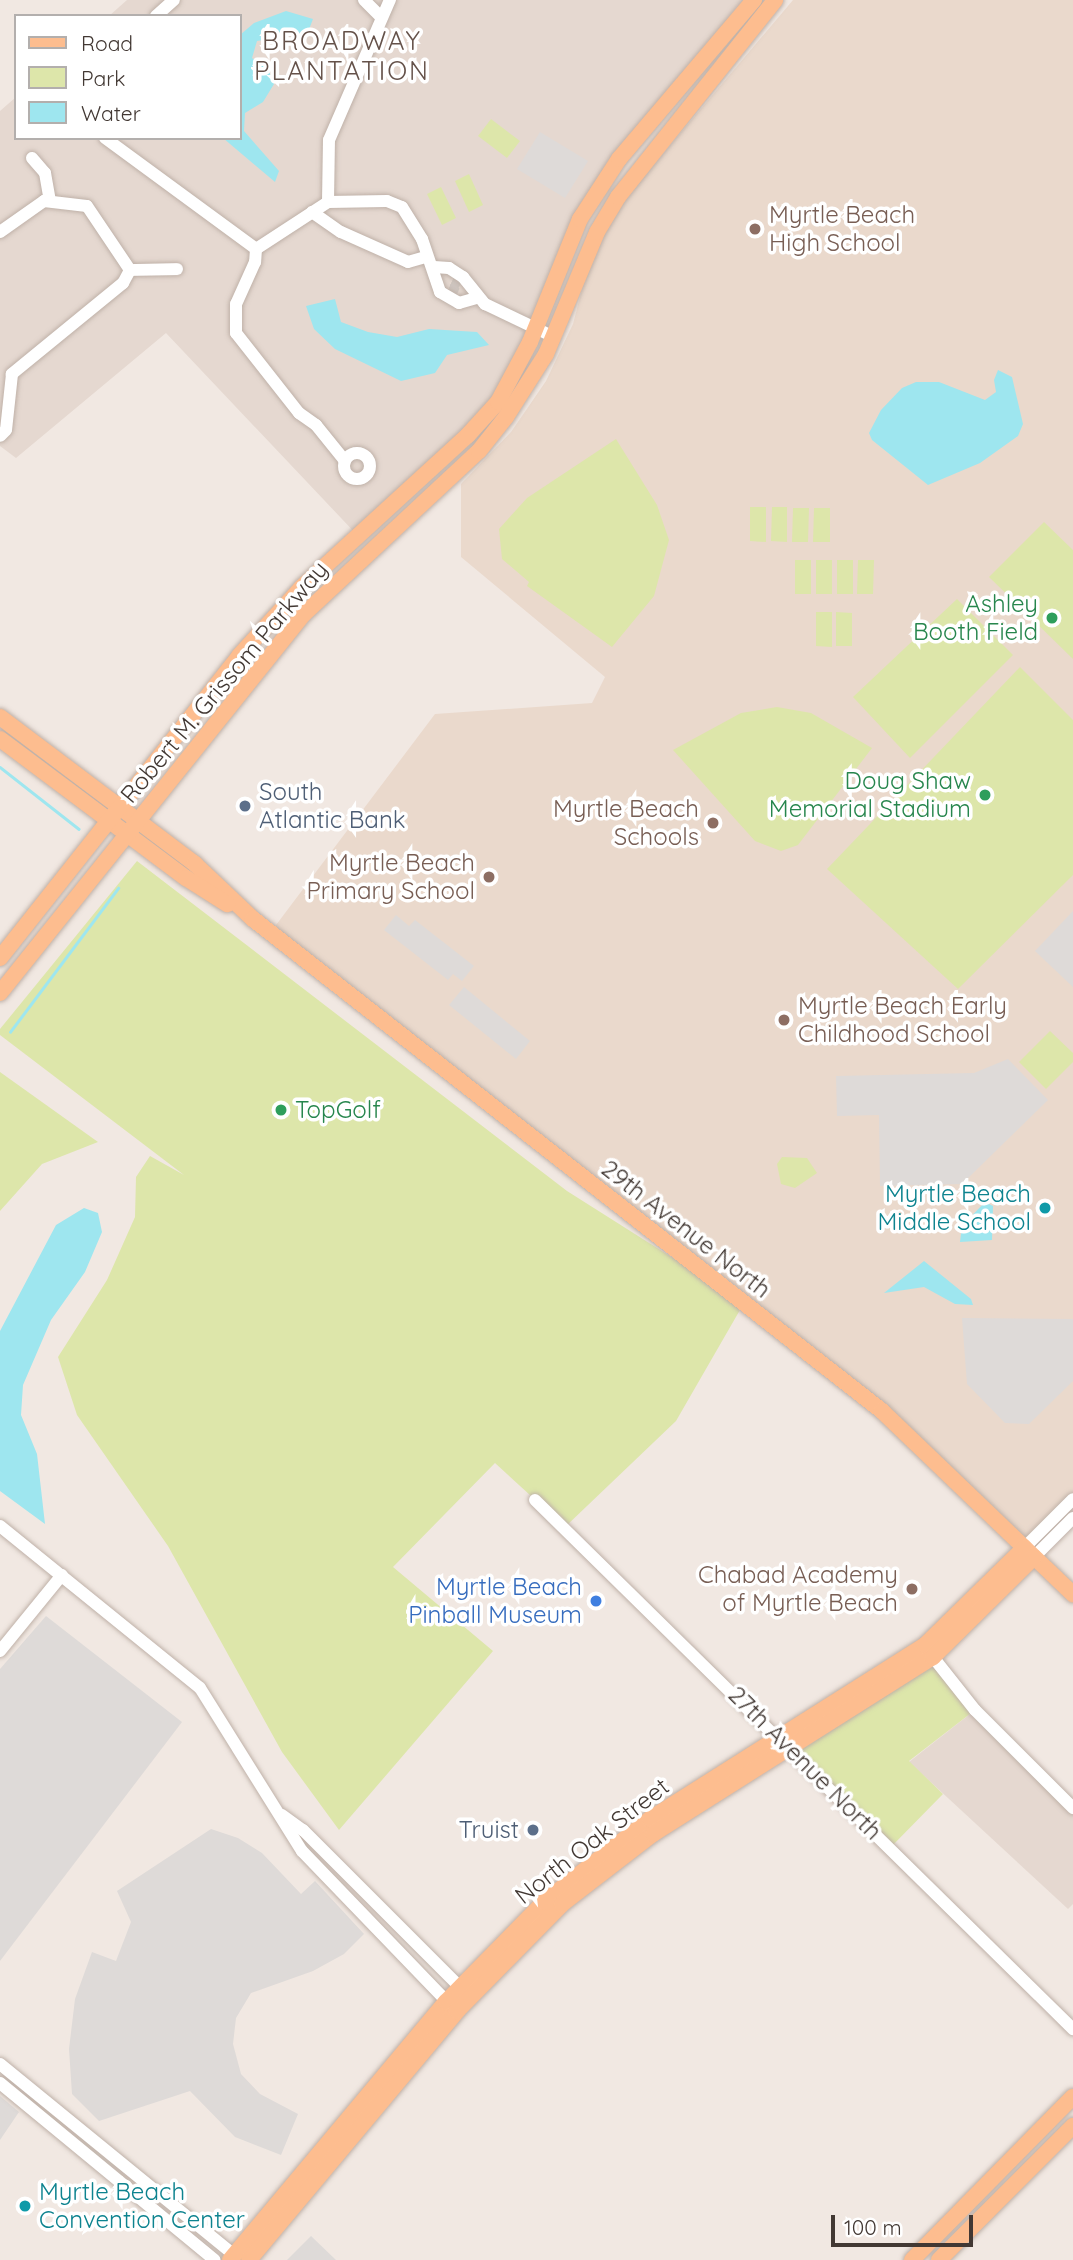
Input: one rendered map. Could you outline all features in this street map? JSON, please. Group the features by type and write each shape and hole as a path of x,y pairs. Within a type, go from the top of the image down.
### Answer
{"main road":[{"name":"Robert M. Grissom Parkway","path":"0,958 239,656 301,588 468,435 498,402 535,328 580,219 619,159 754,0"},
{"name":"Robert M. Grissom Parkway","path":"0,993 304,614 478,451 506,417 554,337 597,232 618,197 775,0"},
{"name":"29th Avenue North","path":"0,717 195,864 253,919 883,1411 1073,1594"},
{"name":"29th Avenue North","path":"0,739 186,878 253,919"},
{"name":"North Oak Street","path":"238,2258 545,1901 650,1819 787,1743 929,1651 1029,1552"},
{"path":"918,2254 1073,2096"},
{"path":"938,2260 1073,2126"}],"street":[{"path":"158,14 174,0"},
{"path":"364,0 381,17"},
{"path":"328,202 329,140 390,0"},
{"path":"108,140 256,248"},
{"path":"32,158 45,173 50,200"},
{"path":"0,232 35,205 50,200 87,205 130,270"},
{"path":"256,248 328,202 387,201 402,207 435,264 465,292"},
{"path":"312,212 341,232 408,262 435,264 465,292"},
{"path":"256,248 255,262 236,304 236,333 299,413 316,425 345,461"},
{"path":"435,264 436,282 440,292 454,301 465,292"},
{"path":"130,270 177,269"},
{"path":"0,436 6,430 6,372 123,283 130,270"},
{"path":"436,282 465,292 554,337"},
{"name":"North Oak Street","path":"1029,1552 1073,1499"},
{"name":"27th Avenue North","path":"535,1500 787,1743 1073,2029"},
{"name":"North Oak Street","path":"1029,1552 1073,1518"},
{"path":"0,1526 200,1688 302,1851 452,2006"},
{"path":"0,1651 62,1575"},
{"path":"929,1651 975,1710 1073,1808"},
{"path":"276,1811 303,1830 466,1993"},
{"path":"0,2064 238,2258"},
{"path":"0,2083 215,2260"},
{"path":"918,2254 938,2260"}],"shaded area":[{"path":"127,0 754,0 580,219 498,402 359,537 166,333 16,458 0,446 0,111 14,99 14,140 242,140 242,14 111,14"},
{"name":"Myrtle Beach Schools","path":"793,0 1073,0 1073,1499 1024,1548 909,1433 270,933 435,714 592,703 605,677 461,557 461,484 511,432 546,381 573,324 597,232"},
{"path":"540,132 588,161 565,198 517,169"},
{"path":"1073,911 1073,987 1035,951"},
{"path":"396,915 409,926 415,920 474,966 462,981 453,974 448,980 384,930"},
{"path":"464,987 530,1041 516,1059 449,1005"},
{"path":"1008,1059 1048,1100 962,1184 880,1186 879,1115 837,1116 836,1076 974,1073"},
{"path":"962,1318 1073,1319 1073,1381 1029,1424 1005,1423 967,1384"},
{"path":"46,1616 182,1722 0,1961 0,1669"},
{"path":"975,1710 1073,1808 1073,1904 1068,1909 909,1762"},
{"path":"211,1829 238,1838 262,1853 301,1894 315,1881 364,1934 344,1954 313,1971 251,1993 236,2018 233,2044 241,2074 260,2094 298,2114 281,2155 235,2137 190,2091 99,2121 72,2094 69,2049 75,1999 92,1952 116,1961 131,1922 117,1891"},
{"path":"0,2096 19,2112 0,2140"},
{"path":"311,2236 336,2260 287,2260"}],"green space":[{"path":"491,119 520,141 507,158 478,136"},
{"path":"469,174 483,205 469,212 455,181"},
{"path":"441,187 456,218 442,225 427,194"},
{"path":"616,439 657,505 669,540 654,596 612,647 527,586 529,582 502,559 499,529 527,498"},
{"path":"750,507 766,507 766,542 750,541"},
{"path":"772,507 787,507 787,542 771,541"},
{"path":"793,508 809,508 808,542 792,542"},
{"path":"814,508 830,508 830,542 813,542"},
{"name":"Ashley Booth Field","path":"1044,522 1073,550 1073,659 989,577"},
{"path":"795,560 811,560 811,594 795,594"},
{"path":"816,560 832,560 832,594 816,594"},
{"path":"837,560 853,560 853,594 837,594"},
{"path":"858,560 874,560 873,594 857,594"},
{"path":"957,599 1013,655 910,758 853,697"},
{"path":"816,612 832,612 832,647 816,646"},
{"path":"836,612 852,613 852,646 836,646"},
{"name":"Doug Shaw Memorial Stadium","path":"1020,667 1073,720 1073,875 958,989 827,869"},
{"path":"777,707 811,713 872,748 798,845 781,851 755,841 673,750 741,713"},
{"path":"137,861 567,1191 744,1303 676,1421 565,1527 495,1463 393,1567 493,1651 339,1830 282,1752 168,1546 77,1415 58,1357 107,1280 135,1217 136,1177 150,1156 184,1175 0,1035 0,1029"},
{"path":"1050,1031 1073,1053 1073,1062 1046,1089 1019,1062"},
{"path":"0,1072 98,1142 42,1164 0,1211"},
{"path":"782,1157 807,1158 817,1173 795,1188 781,1184 777,1164"},
{"path":"933,1657 975,1710 909,1761 943,1794 890,1848 792,1748"}],"water":[{"path":"286,11 313,19 308,32 257,41 252,58 268,69 274,84 263,102 245,113 244,131 279,171 275,182 225,140 242,140 242,33 254,23"},
{"path":"335,299 341,322 368,332 397,337 429,329 477,332 489,345 447,355 435,373 401,381 335,349 314,329 306,306"},
{"path":"998,370 1012,377 1023,424 1018,436 980,463 928,485 872,440 869,433 881,410 902,388 916,382 939,382 985,400 996,392 994,380"},
{"path":"985,1202 993,1206 992,1240 960,1242 962,1226"},
{"path":"84,1208 98,1213 102,1232 85,1272 51,1320 23,1385 21,1415 37,1454 45,1524 0,1491 0,1331 56,1225"},
{"path":"924,1261 971,1299 973,1305 955,1304 924,1287 884,1293"}],"waterway":[{"path":"0,767 79,829"},
{"path":"10,1032 118,888"}],"tunnel":[{"path":"452,281 460,285"},
{"path":"448,290 457,294"}],"place":[{"name":"Myrtle Beach High School","path":"755,229"},
{"name":"Ashley Booth Field","path":"1052,618"},
{"name":"Doug Shaw Memorial Stadium","path":"985,795"},
{"name":"South Atlantic Bank","path":"245,806"},
{"name":"Myrtle Beach Schools","path":"713,823"},
{"name":"Myrtle Beach Primary School","path":"489,877"},
{"name":"Myrtle Beach Early Childhood School","path":"784,1020"},
{"name":"TopGolf","path":"281,1110"},
{"name":"Myrtle Beach Middle School","path":"1045,1208"},
{"name":"Chabad Academy of Myrtle Beach","path":"912,1589"},
{"name":"Myrtle Beach Pinball Museum","path":"596,1601"},
{"name":"Truist","path":"533,1830"},
{"name":"Myrtle Beach Convention Center","path":"25,2206"}],"district":[{"name":"BROADWAY PLANTATION","path":"342,56"}]}
